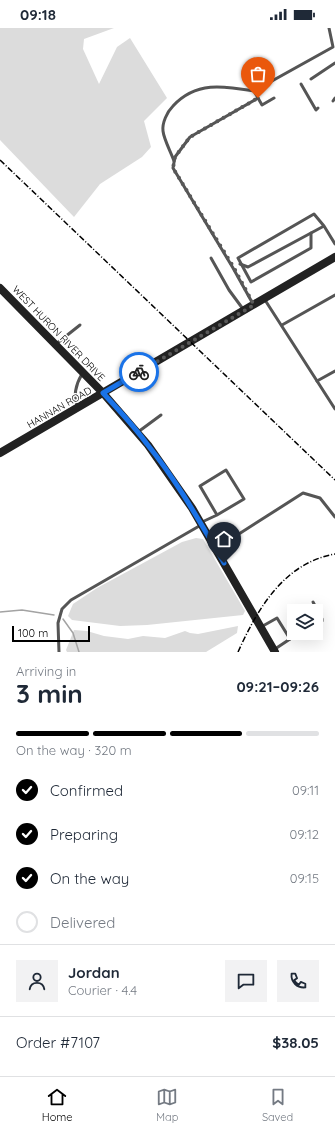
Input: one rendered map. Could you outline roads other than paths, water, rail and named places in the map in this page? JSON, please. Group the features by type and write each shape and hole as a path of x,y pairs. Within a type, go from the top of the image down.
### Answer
{"main road":[{"name":"HANNAN ROAD","path":"0,453 335,257"},
{"name":"WEST HURON RIVER DRIVE","path":"0,288 83,372 138,432 177,486 201,524 275,651"}],"lane":[{"path":"174,162 163,131 165,119 179,99 197,89 213,87 254,91 333,47 329,28"},
{"path":"311,79 335,63"},
{"path":"301,84 316,110 318,108"},
{"path":"254,91 262,105 274,98"},
{"path":"254,305 234,268 173,168 175,157 190,137 258,98"},
{"path":"311,233 311,248 251,282 240,264 238,258 314,214 324,226 335,244"},
{"path":"240,264 248,267 324,226"},
{"path":"210,258 229,290 244,310"},
{"path":"234,268 240,264"},
{"path":"282,325 335,294"},
{"path":"264,298 335,409"},
{"path":"56,344 80,324"},
{"path":"317,381 335,371"},
{"path":"77,408 75,402 77,384 83,372"},
{"path":"138,432 161,415"},
{"path":"60,652 58,624 62,608 71,600 217,515 244,499 226,470 200,486 217,515"},
{"path":"216,549 303,493 320,498 335,517"},
{"path":"261,627 277,618 287,635"},
{"path":"275,651 290,640"}],"waterway":[{"path":"0,612 22,610 54,615"},
{"path":"63,619 73,633 79,652"}],"railway":[{"path":"0,160 335,480"},
{"path":"238,652 254,619 264,604 287,577 301,567 317,559 335,554"}]}
